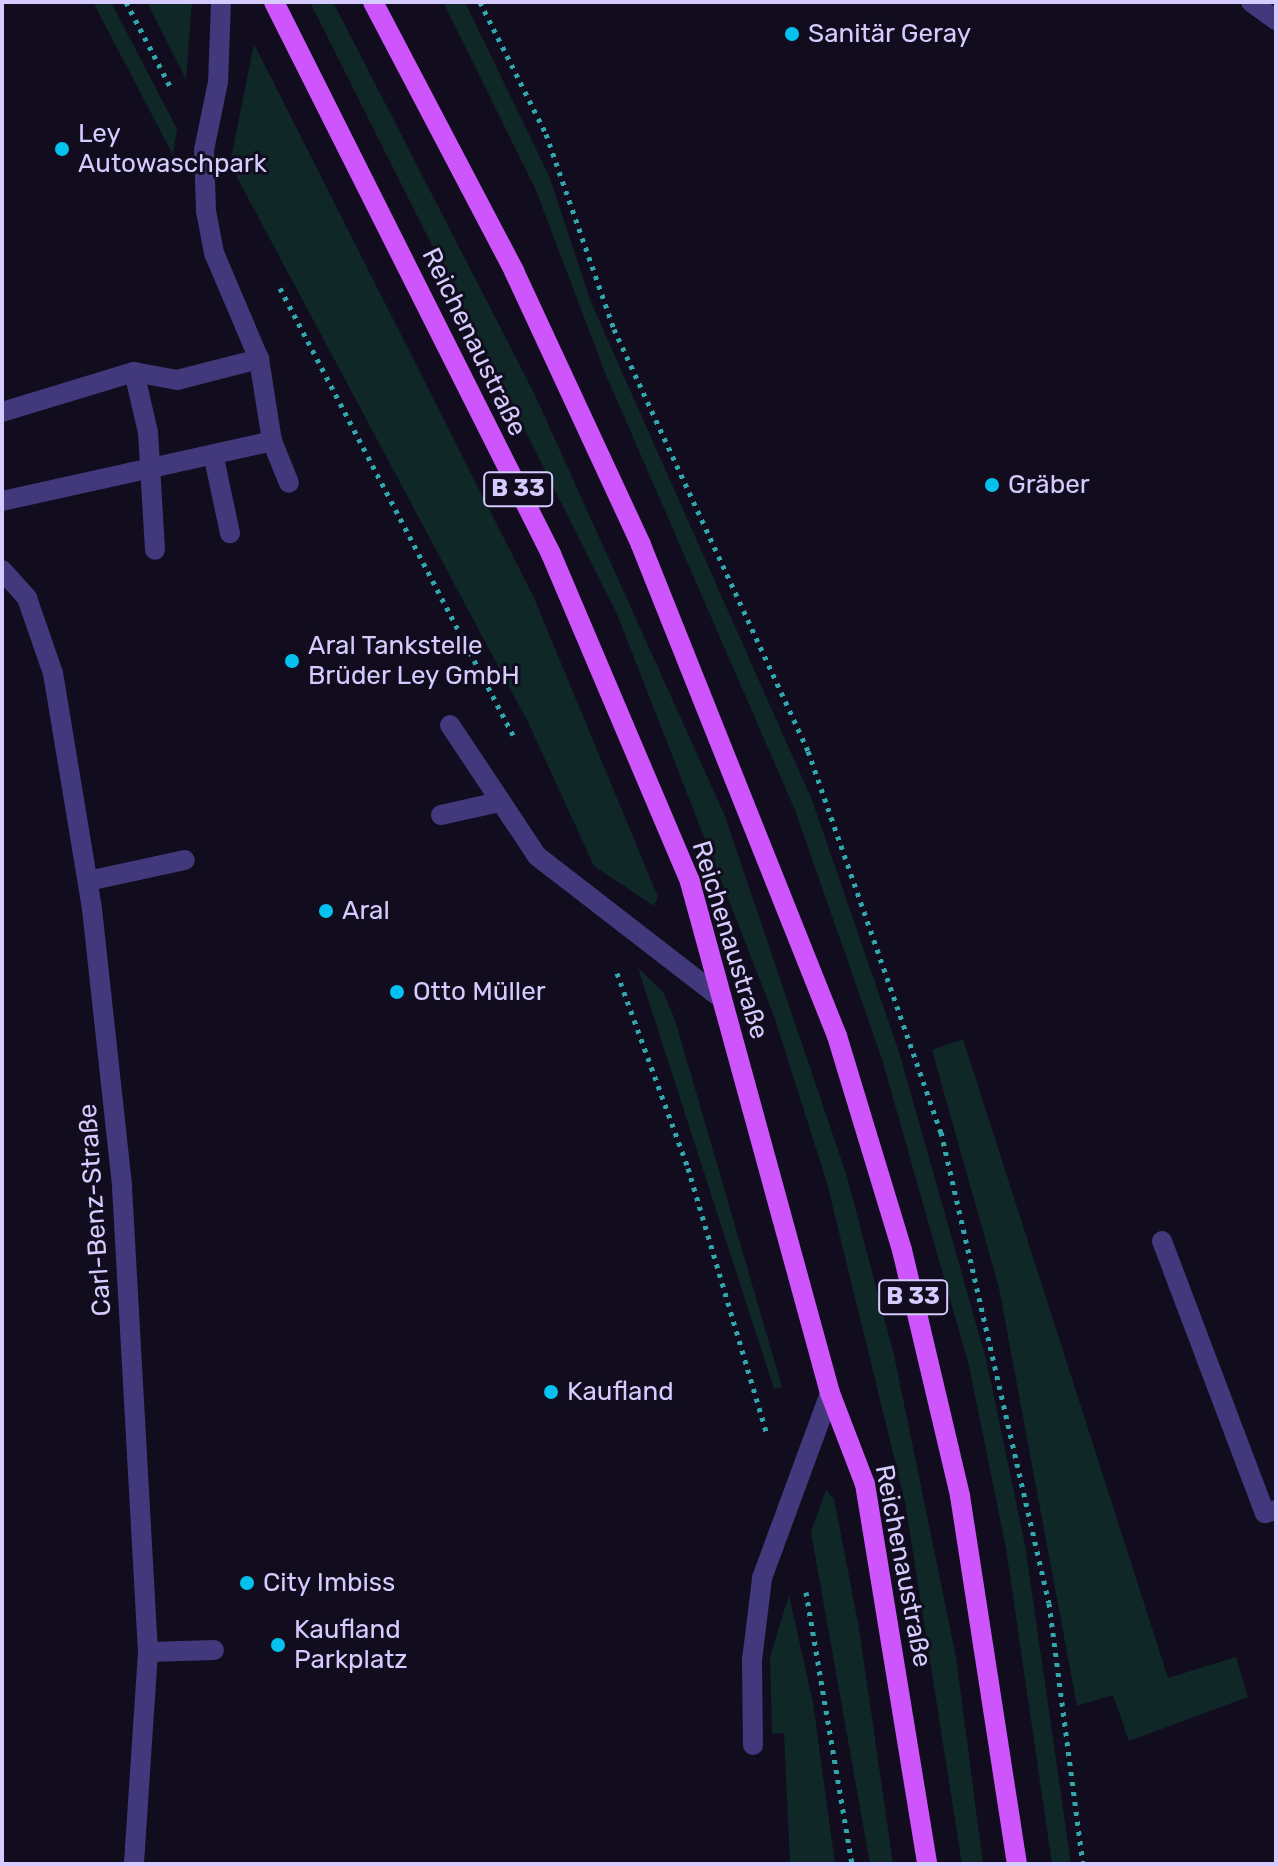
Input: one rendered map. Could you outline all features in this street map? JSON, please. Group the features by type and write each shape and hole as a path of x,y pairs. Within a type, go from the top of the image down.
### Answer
{"main road":[{"name":"Reichenaustraße","path":"274,2 551,554 690,882 717,995 830,1393 865,1484 927,1864"},
{"name":"B 33","path":"373,2 514,271 641,545 837,1036 902,1250 960,1496 1017,1864"}],"street":[{"path":"221,2 218,82 204,150 206,211 214,253 259,359 272,441 289,483"},
{"path":"1251,2 1276,20"},
{"path":"2,412 134,372 177,380 259,359"},
{"path":"134,372 149,470 155,550"},
{"path":"2,501 214,458 272,441"},
{"path":"214,458 230,533"},
{"name":"Carl-Benz-Straße","path":"2,570 43,631 88,881 122,1187 148,1652 134,1864"},
{"path":"450,725 537,856 717,995"},
{"path":"441,815 499,802"},
{"path":"88,881 185,860"},
{"path":"1162,1241 1265,1513 1276,1510"},
{"path":"753,1745 752,1660 762,1578 830,1393"},
{"path":"148,1652 214,1650"}],"green space":[{"path":"93,2 111,2 177,129 173,155"},
{"path":"147,2 192,2 186,79"},
{"path":"310,2 333,2 534,393 725,816 847,1177 894,1355 956,1657 983,1864 962,1864 905,1502 827,1183 774,1016 617,614"},
{"path":"443,2 465,2 550,178 590,300 812,800 899,1052 986,1359 1025,1545 1071,1864 1052,1864 1006,1548 969,1366 882,1059 795,810 606,375 535,188"},
{"path":"254,44 534,598 658,897 654,906 594,866 528,722 230,164"},
{"path":"638,968 663,992 675,1020 782,1387 774,1389"},
{"path":"963,1039 1168,1678 1236,1657 1248,1697 1129,1741 1113,1695 1077,1706 999,1288 932,1050"},
{"path":"826,1490 834,1499 859,1628 893,1864 870,1864 811,1532"},
{"path":"789,1595 813,1703 835,1864 790,1864 784,1733 772,1734 770,1657"}],"place":[{"name":"Sanitär Geray","path":"792,34"},
{"name":"Ley Autowaschpark","path":"62,149"},
{"name":"Gräber","path":"992,485"},
{"name":"Aral Tankstelle Brüder Ley GmbH","path":"292,661"},
{"name":"Aral","path":"326,911"},
{"name":"Otto Müller","path":"397,992"},
{"name":"Kaufland","path":"551,1392"},
{"name":"City Imbiss","path":"247,1583"},
{"name":"Kaufland Parkplatz","path":"278,1645"}]}
